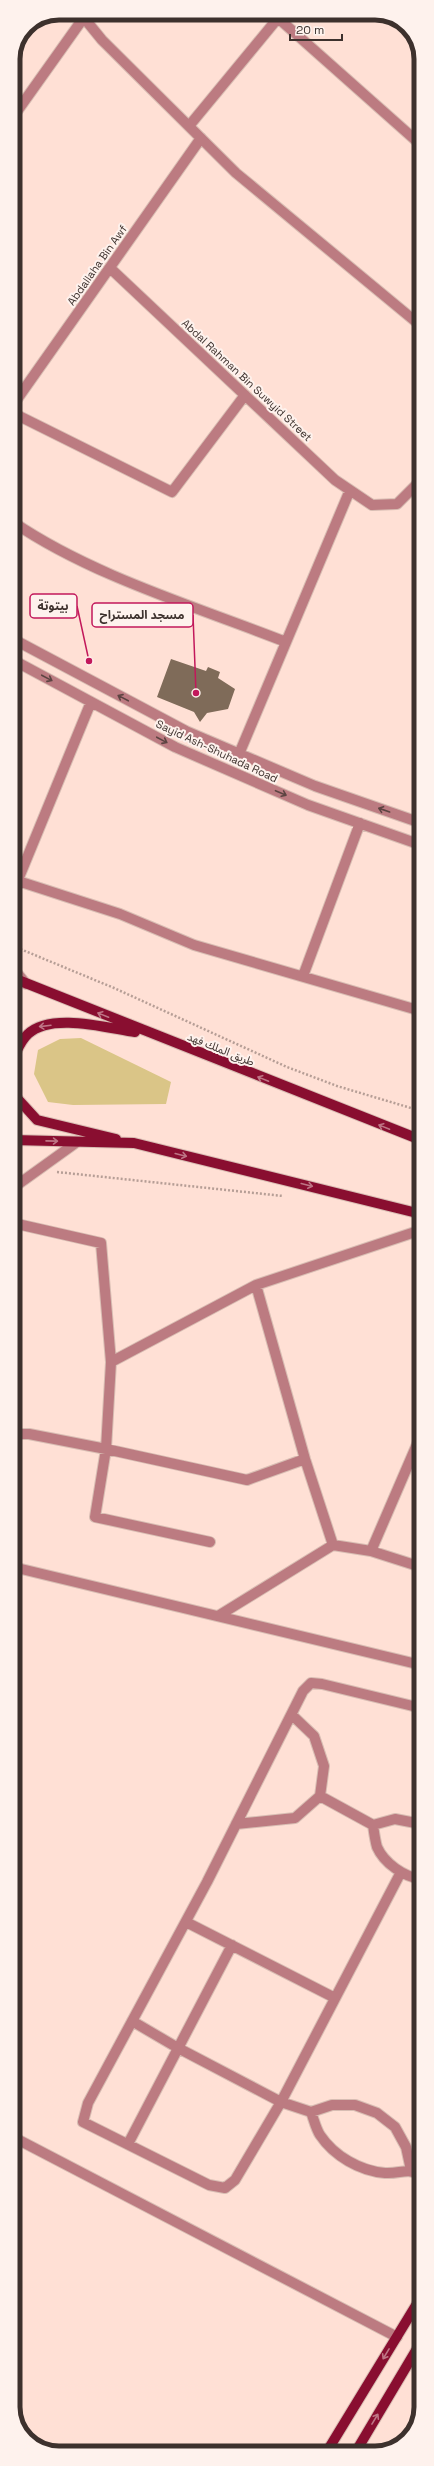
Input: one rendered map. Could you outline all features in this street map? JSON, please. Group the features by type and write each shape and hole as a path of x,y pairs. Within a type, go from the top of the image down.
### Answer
{"main road":[{"name":"طريق الملك فهد","path":"20,981 414,1137"},
{"path":"20,1046 27,1035 39,1026 73,1023 153,1035"},
{"path":"20,1102 36,1120 414,1212"},
{"path":"20,1140 134,1143"},
{"path":"330,2446 414,2309"},
{"path":"359,2446 414,2354"}],"street":[{"path":"20,106 80,20"},
{"path":"88,20 102,40 236,173 414,320"},
{"path":"189,126 276,20"},
{"path":"283,20 414,139"},
{"name":"Abdallaha Bin Awf","path":"20,395 201,138"},
{"name":"Abdal Rahman Bin Suwyid Street","path":"110,268 335,480 372,505 396,504 414,487"},
{"path":"20,416 172,492 245,395"},
{"path":"239,754 350,490"},
{"path":"20,527 38,539 97,569 286,642"},
{"name":"Sayid Ash-Shuhada Road","path":"20,643 186,731 315,786 414,819"},
{"name":"Sayid Ash-Shuhada Road","path":"20,664 175,747 308,805 414,842"},
{"path":"20,876 91,702"},
{"path":"303,976 360,823"},
{"path":"20,882 120,914 194,945 414,1009"},
{"path":"20,977 26,984"},
{"path":"20,1182 35,1170 77,1142"},
{"path":"20,1225 101,1243 111,1362 106,1449 95,1517 210,1542"},
{"path":"111,1362 256,1285 414,1232"},
{"path":"256,1285 305,1460 333,1545"},
{"path":"20,1434 29,1434 106,1449 247,1480 305,1460"},
{"path":"372,1551 414,1452"},
{"path":"218,1616 333,1545 372,1551 414,1565"},
{"path":"20,1569 414,1663"},
{"path":"401,1872 281,2102 235,2180 225,2188 209,2185 83,2122 88,2103 186,1922 303,1691 311,1683 414,1706"},
{"path":"236,1824 295,1818 320,1796 324,1766 314,1736 292,1715"},
{"path":"320,1796 373,1825 395,1819 414,1823"},
{"path":"373,1825 378,1848 392,1867 414,1878"},
{"path":"186,1922 335,1998"},
{"path":"128,2144 232,1946"},
{"path":"132,2021 178,2048 281,2102 311,2112 332,2105 355,2105 377,2113 395,2127 406,2147 411,2170"},
{"path":"311,2112 320,2135 343,2158 360,2167 386,2173 411,2170 414,2172"},
{"path":"20,2141 397,2337"}],"path":[{"path":"20,949 114,988 287,1067 337,1086 414,1109"},
{"path":"35,1170 288,1196"}],"shaded area":[{"path":"81,1038 171,1082 166,1104 73,1105 48,1102 34,1074 38,1050 60,1039"}],"building":[{"path":"171,659 206,671 208,667 220,672 218,678 235,689 228,709 207,713 200,722 194,712 157,697"}],"place":[{"name":"بيتوتة","path":"89,661"},
{"name":"مسجد المستراح","path":"196,693"}]}
